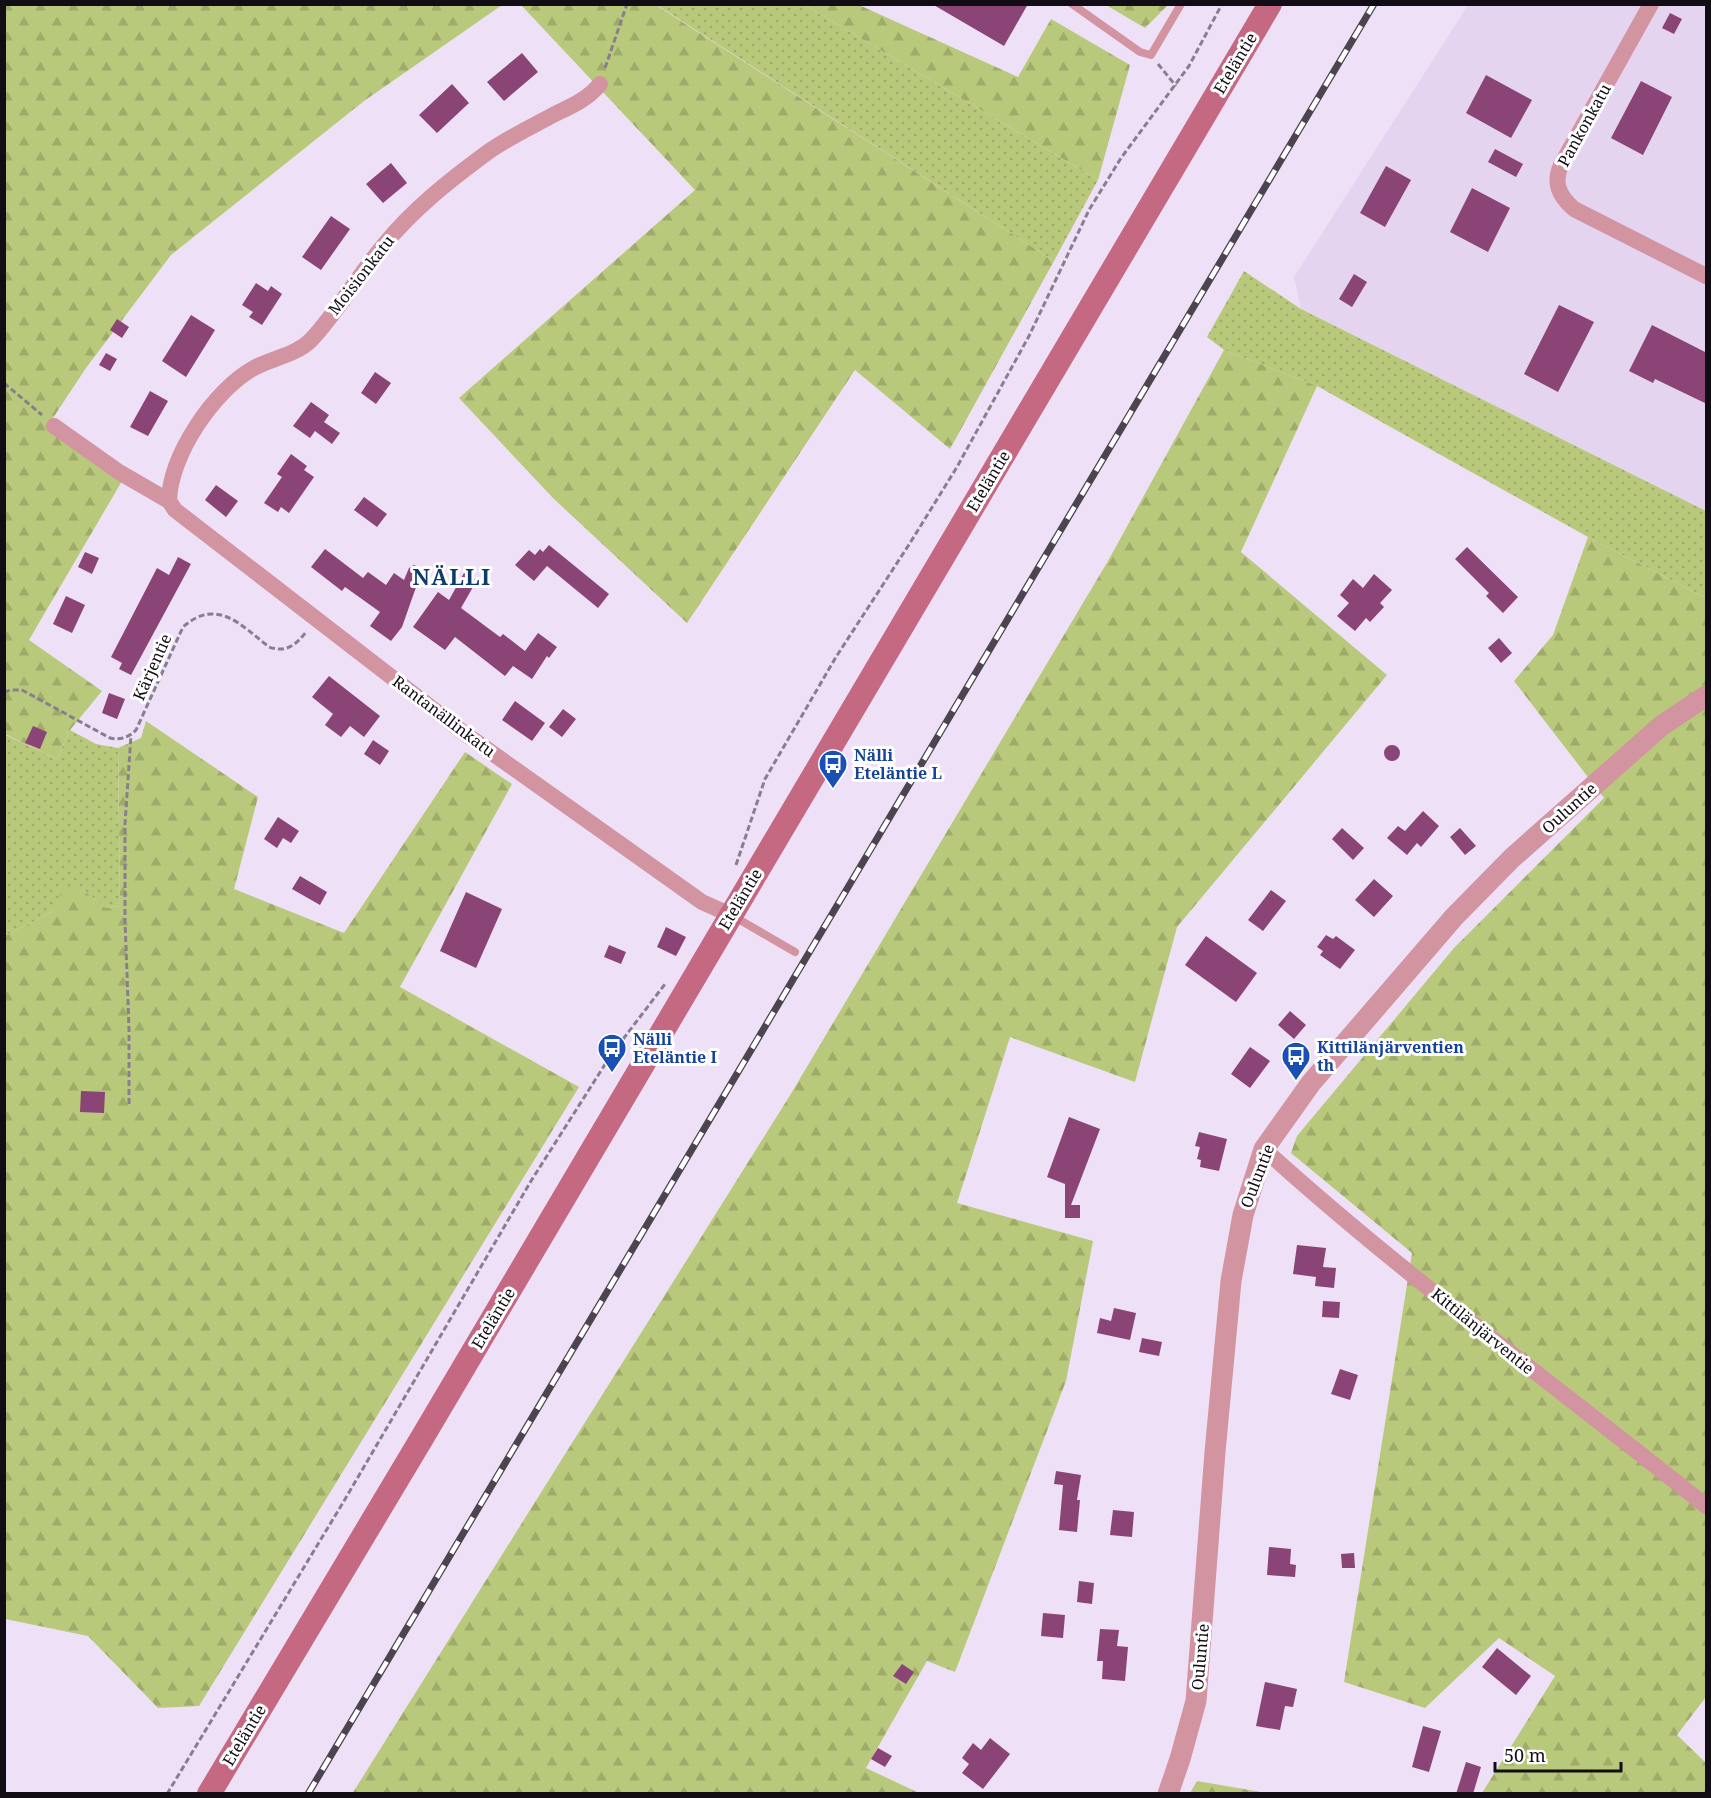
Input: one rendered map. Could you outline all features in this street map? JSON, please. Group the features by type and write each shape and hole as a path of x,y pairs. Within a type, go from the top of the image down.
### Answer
{"main road":[{"name":"Eteläntie","path":"209,1794 1270,4"}],"street":[{"name":"Pankonkatu","path":"1651,4 1561,165 1558,173 1558,187 1565,201 1574,209 1707,276"},
{"name":"Moisionkatu","path":"169,501 171,482 184,448 214,403 231,384 255,367 308,342 381,247 420,205 514,135 580,102 591,95 600,84"},
{"name":"Rantanällinkatu","path":"54,426 119,472 169,501 175,510 464,733 702,902 731,915"},
{"name":"Ouluntie","path":"1168,1794 1196,1701 1231,1281 1243,1215 1264,1149 1311,1083 1454,917 1512,858 1661,726 1707,696"},
{"name":"Kittilänjärventie","path":"1264,1149 1304,1185 1497,1344 1707,1506"}],"lane":[{"path":"1072,4 1140,52 1151,55 1181,4"},
{"path":"731,915 795,952"}],"path":[{"path":"600,84 627,4"},
{"path":"1151,55 1176,86"},
{"path":"4,383 54,426"},
{"name":"Kärjentie","path":"131,735 139,725 183,627 190,621 209,614 225,615 269,646 281,650 299,642 317,620"},
{"path":"4,692 22,690 110,738 120,739 131,735 125,825 129,1104"}],"shaded area":[{"path":"1468,5 1706,5 1706,511 1301,309 1294,277"}],"green space":[{"path":"1168,4 1145,28 1106,5"},
{"path":"4,5 502,5 364,101 171,255 86,368 49,424 122,481 29,640 102,691 70,730 57,759 5,734"},
{"path":"521,5 656,5 1054,261 950,449 855,370 687,623 553,498 459,398 695,190"},
{"path":"657,5 805,5 1098,180 1054,261"},
{"path":"805,5 859,5 1018,77 1051,19 1130,65 1098,180"},
{"path":"1244,271 1301,309 1706,511 1706,598 1588,537 1317,386 1224,350 1207,337"},
{"path":"1224,350 1317,386 1241,552 1387,675 1177,927 1135,1082 1010,1037 957,1203 1093,1241 1066,1381 955,1672 927,1661 866,1768 919,1793 352,1794 789,1097 1108,561"},
{"path":"1588,537 1706,598 1706,1697 1677,1735 1706,1763 1706,1793 1482,1793 1555,1676 1499,1638 1425,1708 1344,1682 1412,1253 1291,1153 1297,1136 1454,948 1604,798 1514,681 1553,635"},
{"path":"146,721 258,797 234,889 344,933 465,752 512,784 400,987 579,1087 199,1706 158,1708 88,1636 5,1619 5,936 54,911 62,890 83,890 106,908 120,906 118,748 141,738"},
{"path":"70,730 96,744 118,748 120,906 106,908 83,890 54,911 5,936 4,734 57,759"},
{"path":"1197,1781 1267,1793 1190,1793"}],"building":[{"path":"932,4 1028,4 1004,46"},
{"path":"1670,13 1682,19 1674,34 1662,28"},
{"path":"522,53 538,72 504,101 487,82"},
{"path":"1486,75 1532,100 1511,138 1466,113"},
{"path":"1641,81 1672,97 1643,155 1611,138"},
{"path":"452,84 469,103 437,133 419,115"},
{"path":"1495,149 1523,164 1516,177 1488,162"},
{"path":"391,163 407,183 383,203 366,184"},
{"path":"1386,166 1411,180 1385,227 1360,213"},
{"path":"1472,188 1510,208 1488,252 1450,232"},
{"path":"331,216 350,229 321,270 302,257"},
{"path":"1354,274 1367,282 1352,307 1339,299"},
{"path":"256,283 268,291 271,286 282,294 262,325 249,317 253,312 242,305"},
{"path":"1559,305 1594,322 1558,392 1524,374"},
{"path":"191,315 215,330 186,377 162,361"},
{"path":"117,319 129,327 122,338 110,330"},
{"path":"1652,325 1707,353 1707,404 1655,379 1653,383 1629,371"},
{"path":"106,353 117,359 110,371 99,365"},
{"path":"375,372 391,383 376,404 361,393"},
{"path":"150,391 168,401 148,436 130,427"},
{"path":"311,402 329,415 324,422 340,433 332,444 315,431 310,438 293,426"},
{"path":"291,454 307,466 304,470 314,477 289,513 281,507 278,512 264,503 282,477 277,474"},
{"path":"216,485 238,501 226,517 205,500"},
{"path":"364,497 387,514 377,527 354,510"},
{"path":"549,545 609,594 598,608 547,566 534,581 515,565 529,550 535,555 540,549 543,552"},
{"path":"1467,547 1518,597 1503,613 1486,596 1489,593 1455,559"},
{"path":"325,549 363,578 368,572 386,585 394,573 404,580 409,568 414,565 420,568 421,573 402,627 391,641 370,626 380,612 345,587 342,591 311,567"},
{"path":"85,552 99,558 92,574 78,567"},
{"path":"178,557 191,564 131,675 119,669 122,663 111,657 157,568 169,575"},
{"path":"464,573 477,580 461,608 500,637 503,634 525,651 538,633 557,647 549,658 547,656 532,679 513,666 505,676 455,637 445,650 413,627 438,592 449,600"},
{"path":"1374,574 1392,590 1380,603 1384,607 1370,622 1366,618 1355,631 1337,616 1349,603 1340,595 1353,579 1363,588"},
{"path":"66,596 85,605 72,633 53,624"},
{"path":"1499,638 1512,653 1501,663 1488,648"},
{"path":"329,676 380,716 364,737 350,726 341,737 325,725 333,714 312,697"},
{"path":"109,693 125,699 117,719 102,713"},
{"path":"515,701 545,723 532,741 502,720"},
{"path":"563,709 576,719 562,737 549,727"},
{"path":"33,726 47,732 40,749 25,743"},
{"path":"373,740 389,751 380,765 364,754"},
{"path":"1392,745 1398,747 1400,753 1398,759 1392,761 1386,759 1384,753 1386,747"},
{"path":"1423,811 1439,826 1421,847 1417,843 1407,855 1387,838 1398,826 1405,831"},
{"path":"278,817 299,831 291,843 283,838 277,848 264,839"},
{"path":"1342,828 1364,848 1353,860 1332,839"},
{"path":"1460,828 1476,846 1465,855 1450,837"},
{"path":"300,876 327,892 320,905 292,889"},
{"path":"1374,879 1393,896 1374,917 1355,900"},
{"path":"1271,890 1286,901 1263,931 1248,920"},
{"path":"466,892 502,909 476,968 440,951"},
{"path":"666,927 686,937 676,956 657,947"},
{"path":"1326,935 1333,939 1336,936 1355,950 1340,969 1320,955 1323,951 1317,947"},
{"path":"1206,936 1257,973 1236,1002 1185,965"},
{"path":"609,945 626,952 621,964 604,957"},
{"path":"1290,1011 1306,1025 1294,1039 1278,1025"},
{"path":"1250,1047 1270,1061 1250,1088 1231,1074"},
{"path":"81,1091 105,1092 104,1113 80,1112"},
{"path":"1069,1117 1100,1129 1071,1205 1080,1205 1080,1218 1065,1218 1065,1184 1047,1177"},
{"path":"1199,1132 1227,1139 1219,1171 1200,1167 1201,1160 1197,1159 1200,1147 1195,1146"},
{"path":"1297,1245 1326,1248 1323,1267 1336,1268 1334,1288 1315,1286 1316,1277 1293,1274"},
{"path":"1323,1301 1340,1302 1339,1318 1322,1317"},
{"path":"1114,1308 1136,1313 1130,1340 1097,1333 1100,1318 1111,1321"},
{"path":"1142,1338 1162,1342 1159,1356 1139,1352"},
{"path":"1340,1369 1358,1375 1350,1400 1331,1394"},
{"path":"1056,1471 1081,1475 1077,1500 1080,1500 1077,1532 1059,1530 1063,1485 1054,1484"},
{"path":"1113,1510 1134,1512 1132,1537 1110,1535"},
{"path":"1269,1547 1291,1549 1290,1564 1296,1565 1295,1577 1267,1575"},
{"path":"1354,1553 1355,1568 1342,1568 1341,1554"},
{"path":"1079,1581 1094,1583 1092,1604 1077,1602"},
{"path":"1043,1613 1065,1615 1063,1638 1041,1636"},
{"path":"1100,1629 1119,1630 1117,1646 1128,1647 1125,1681 1102,1679 1103,1661 1097,1661"},
{"path":"1497,1648 1531,1676 1516,1695 1482,1667"},
{"path":"902,1664 914,1672 906,1684 893,1676"},
{"path":"1265,1682 1297,1689 1293,1707 1285,1706 1280,1730 1256,1726"},
{"path":"1423,1726 1441,1731 1429,1772 1412,1767"},
{"path":"990,1738 1010,1754 983,1789 962,1773 969,1764 962,1758 973,1743 981,1750"},
{"path":"878,1748 892,1756 885,1767 871,1759"},
{"path":"1466,1762 1481,1767 1473,1794 1456,1794"}],"railway":[{"path":"308,1794 1374,4"}],"place":[{"name":"Nälli Eteläntie L","path":"833,790"},
{"name":"Nälli Eteläntie I","path":"612,1074"},
{"name":"Kittilänjärventien th","path":"1296,1082"}],"district":[{"name":"NÄLLI","path":"452,576"}]}
